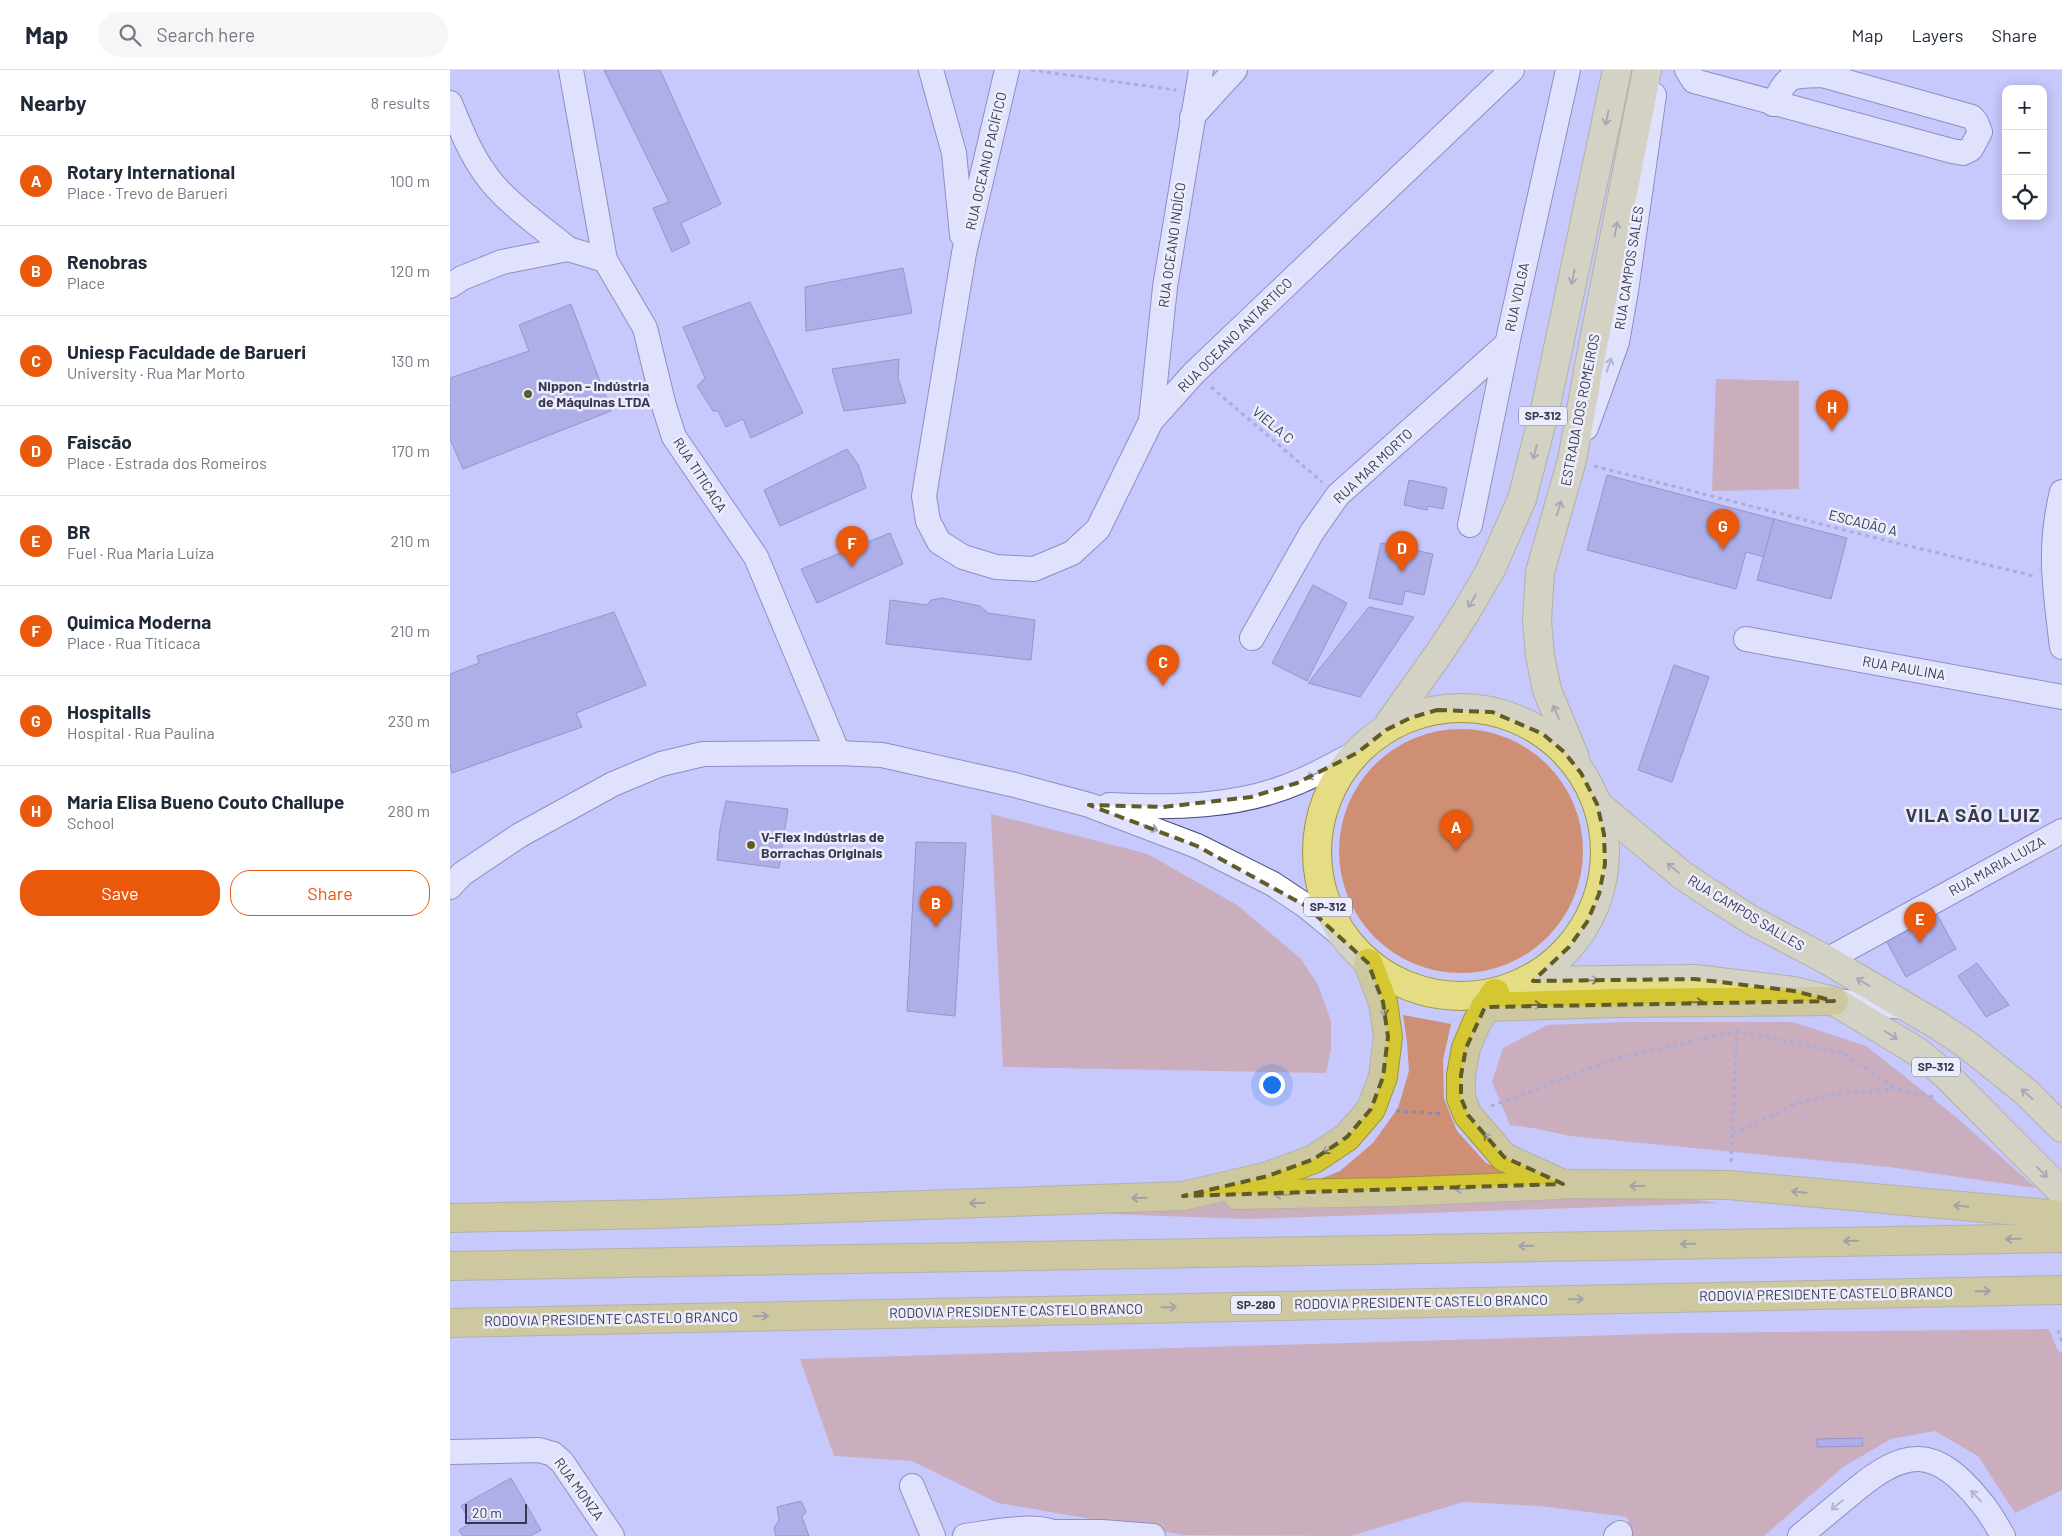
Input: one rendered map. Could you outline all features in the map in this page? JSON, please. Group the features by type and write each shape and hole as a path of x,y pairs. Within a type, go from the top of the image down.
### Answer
{"highway":[{"path":"1183,1196 1268,1176 1314,1159 1346,1137 1371,1109 1383,1077 1388,1037 1383,1002 1368,962"},
{"path":"1563,1184 1504,1157 1468,1115 1461,1098 1461,1075 1466,1048 1490,1000 1615,1003 1834,1001"},
{"path":"450,1218 657,1214 1183,1196 1393,1192 1563,1184 1729,1185 2062,1215"},
{"path":"450,1266 2062,1238"},
{"name":"RODOVIA PRESIDENTE CASTELO BRANCO","path":"450,1322 2062,1290"}],"main road":[{"name":"SP-312","path":"1490,1000 1414,988 1390,977 1368,962 1346,939 1331,914 1320,887 1316,858 1318,829 1326,802 1339,775 1357,753 1386,730 1466,612 1491,569 1522,499 1546,405 1618,70"},
{"name":"ESTRADA DOS ROMEIROS","path":"1581,773 1547,690 1540,656 1537,621 1540,572 1572,460 1647,70"},
{"path":"1386,730 1410,718 1437,710 1465,708 1492,712 1518,721 1543,734 1564,752 1581,773"},
{"name":"SP-312","path":"1581,773 1597,804"},
{"path":"1490,1000 1551,964 1569,947 1587,922 1599,894 1604,864 1604,834 1597,804"},
{"name":"RUA CAMPOS SALLES","path":"1597,804 1655,853 1697,885 1751,920 1827,960 1939,1026 1994,1065 2026,1092 2062,1128"},
{"name":"RUA CAMPOS SALLES","path":"1525,981 1695,979 1794,991 1834,1001 1918,1052 1946,1075 2062,1192"}],"street":[{"name":"RUA TITICACA","path":"571,70 605,260 646,328 664,406 674,437 756,557 838,753"},
{"path":"931,70 954,154 964,253"},
{"name":"RUA OCEANO PACÍFICO","path":"964,253 1007,70"},
{"name":"RUA OCEANO INDÍCO","path":"1151,421 1165,287 1191,118 1201,70"},
{"path":"1191,118 1235,70"},
{"name":"RUA OCEANO ANTARTICO","path":"964,253 924,496 928,521 939,542 964,557 996,567 1034,569 1072,553 1098,529 1151,421 1194,373 1512,70"},
{"name":"RUA VOLGA","path":"1470,525 1507,344 1568,70"},
{"name":"RUA CAMPOS SALES","path":"1572,460 1589,422 1617,342 1628,281 1658,70"},
{"path":"1687,70 1694,81 1773,104 1962,153 1971,149 1980,132 1972,117 1822,75 1798,75 1785,81 1773,104"},
{"path":"450,104 463,135 484,172 498,190 568,250"},
{"path":"450,286 462,278 502,262 568,250 605,260"},
{"name":"RUA MAR MORTO","path":"1252,638 1312,532 1338,495 1507,344"},
{"path":"2062,492 2054,530 2054,581 2062,647"},
{"name":"RUA PAULINA","path":"1746,639 2062,697"},
{"path":"454,880 520,835 620,781 661,764 703,754 838,753 882,755 1016,785 1090,805 1197,846 1273,884 1306,906 1346,939"},
{"path":"1090,805 1163,807 1208,805 1251,797 1297,782 1357,753"},
{"name":"RUA MARIA LUIZA","path":"1827,960 2062,830"},
{"name":"RUA CAMPOS SALLES","path":"1834,1001 1905,1007"},
{"name":"RUA MONZA","path":"450,1452 530,1450 553,1454 562,1462 612,1536"},
{"path":"1800,1536 1874,1474 1892,1464 1913,1459 1925,1459 1940,1464 1956,1475 1981,1501 2003,1536"},
{"path":"912,1486 934,1536"},
{"path":"965,1536 1036,1528 1057,1534 1102,1532 1153,1536"}],"path":[{"path":"1031,70 1196,93"},
{"name":"VIELA C","path":"1194,373 1338,495"},
{"name":"ESCADÃO A","path":"1572,460 2054,581"},
{"path":"1729,1185 1733,1134 1736,1024"},
{"path":"1371,1109 1468,1115 1615,1058 1737,1031 1842,1053 1896,1089"},
{"path":"1733,1134 1798,1103 1836,1094 1896,1089 1942,1098"},
{"path":"2058,1330 2062,1342"}],"highlighted area":[{"path":"1437,710 1492,712 1543,734 1564,752 1581,773 1597,804 1604,834 1605,864 1599,894 1587,922 1569,947 1533,981 1695,979 1794,991 1834,1001 1485,1007 1466,1048 1461,1075 1461,1098 1468,1115 1504,1157 1563,1184 1183,1196 1268,1176 1314,1159 1347,1137 1371,1109 1383,1077 1388,1037 1383,1002 1368,963 1306,906 1197,846 1089,805 1163,807 1251,797 1297,783 1357,753 1386,730 1410,718"}],"shaded area":[{"path":"1716,379 1799,381 1799,489 1712,491"},
{"path":"1449,729 1473,729 1497,734 1519,743 1548,764 1563,783 1574,804 1581,827 1583,851 1581,875 1574,898 1563,919 1548,938 1519,959 1497,968 1473,973 1449,973 1425,968 1403,959 1383,946 1366,929 1353,909 1344,887 1339,863 1339,839 1344,815 1353,793 1366,773 1383,756 1403,743 1425,734"},
{"path":"991,814 1148,854 1237,905 1301,959 1318,985 1331,1021 1331,1049 1326,1073 1003,1067"},
{"path":"1403,1015 1451,1024 1443,1060 1444,1099 1457,1131 1486,1163 1527,1180 1721,1203 1248,1219 1080,1213 1290,1191 1340,1171 1373,1143 1398,1108 1409,1071"},
{"path":"1627,1022 1793,1022 1866,1046 1956,1117 2036,1188 1889,1167 1570,1136 1510,1125 1492,1082 1503,1048 1547,1025"},
{"path":"2049,1329 2058,1351 2062,1352 2062,1490 2015,1513 1978,1456 1935,1431 1891,1439 1843,1467 1764,1536 1632,1536 1627,1517 1540,1506 1463,1502 1351,1536 1184,1535 998,1503 912,1461 834,1456 800,1359 1684,1333"}],"building":[{"path":"604,70 660,70 721,204 681,223 690,243 672,252 653,208 669,202"},
{"path":"903,268 912,313 806,331 805,287"},
{"path":"750,302 803,413 751,438 743,419 726,427 718,411 713,411 697,386 705,378 683,327"},
{"name":"Nippon - Indústria de Máquinas LTDA","path":"571,304 611,411 463,469 450,439 450,378 529,351 519,325"},
{"path":"899,359 898,378 906,403 844,411 832,369"},
{"path":"847,449 858,464 866,488 780,526 764,490"},
{"path":"1607,475 1774,519 1764,557 1746,552 1736,589 1587,550"},
{"path":"1409,480 1447,488 1443,509 1428,506 1427,510 1404,505"},
{"path":"1774,519 1847,538 1831,599 1757,580"},
{"path":"890,533 903,564 817,603 801,569"},
{"path":"1381,543 1433,554 1424,595 1405,591 1402,605 1369,598"},
{"path":"1313,585 1347,603 1307,681 1272,663"},
{"path":"942,598 980,606 988,613 1035,620 1031,660 886,644 890,600 927,605 931,600"},
{"path":"1369,607 1414,617 1360,697 1308,683"},
{"path":"614,612 646,685 576,713 582,727 452,773 450,766 450,674 479,663 477,656"},
{"path":"1674,665 1709,677 1672,782 1638,770"},
{"name":"V-Flex Indústrias de Borrachas Originais","path":"726,801 788,809 779,868 717,860 720,829"},
{"path":"916,842 966,843 955,1016 907,1011"},
{"path":"1935,911 1956,949 1906,977 1884,937"},
{"path":"1977,963 2009,1005 1986,1017 1958,976"},
{"path":"1862,1438 1863,1446 1817,1447 1817,1439"},
{"path":"511,1478 541,1530 530,1536 463,1536 459,1530 471,1523 461,1506"},
{"path":"801,1501 806,1512 802,1517 809,1536 776,1536 774,1528 779,1520 777,1507"}],"place":[{"name":"Nippon - Indústria de Máquinas LTDA","path":"528,394"},
{"name":"Maria Elisa Bueno Couto Challupe","path":"1832,431"},
{"name":"HospitalIs","path":"1723,550"},
{"name":"Quimica Moderna","path":"852,567"},
{"name":"Faiscão","path":"1402,572"},
{"name":"Uniesp Faculdade de Barueri","path":"1163,686"},
{"name":"V-Flex Indústrias de Borrachas Originais","path":"751,845"},
{"name":"Rotary International","path":"1456,851"},
{"name":"Renobras","path":"936,927"},
{"name":"BR","path":"1920,943"}],"district":[{"name":"VILA SÃO LUIZ","path":"1973,815"}]}
